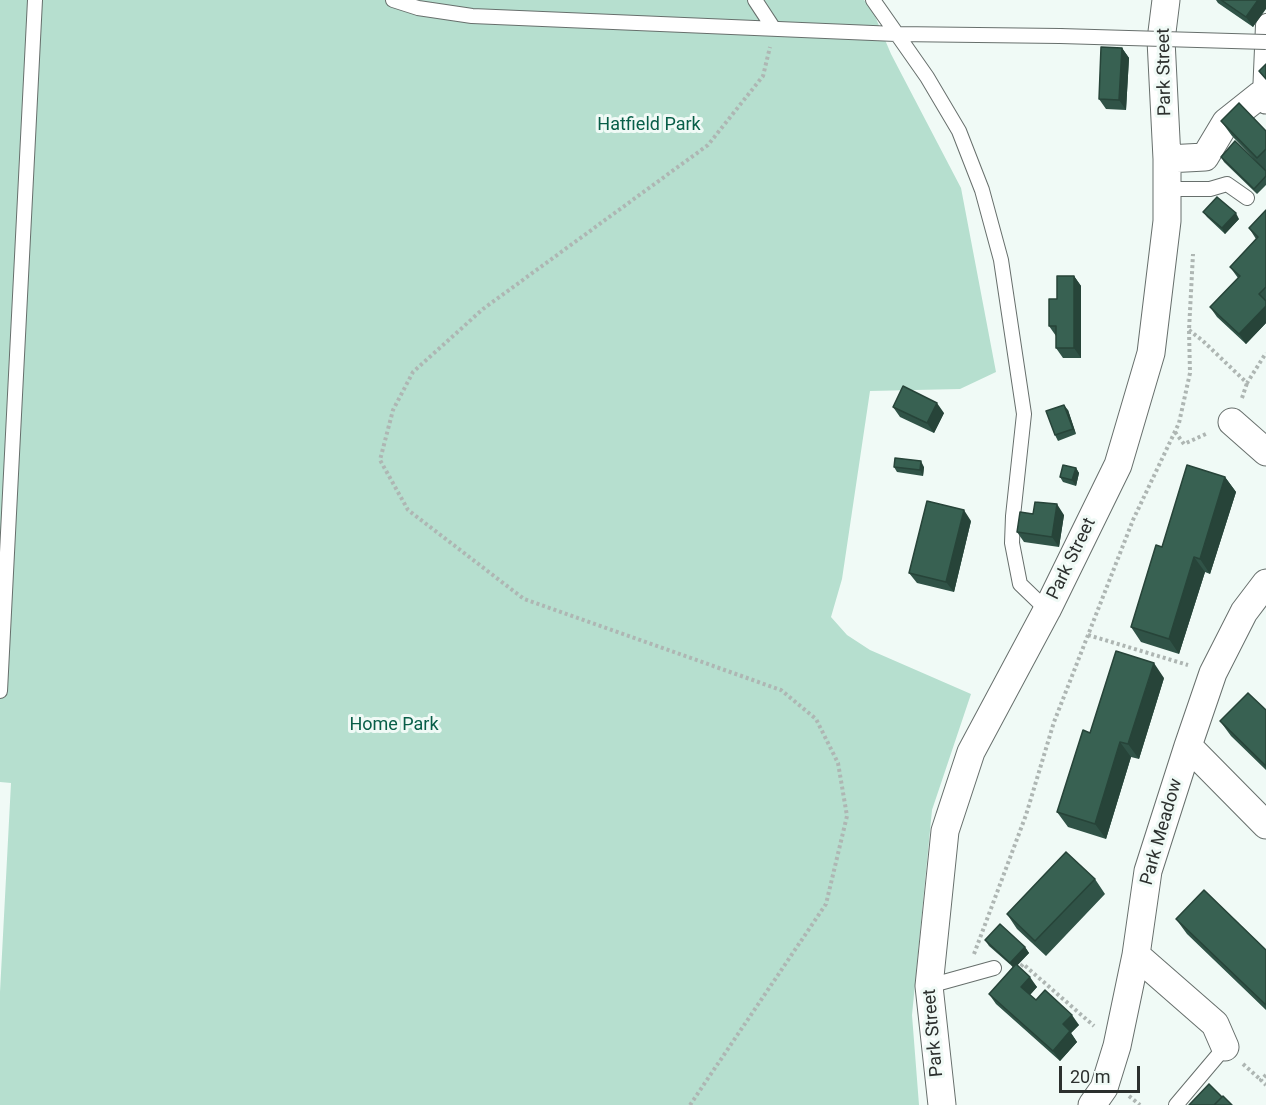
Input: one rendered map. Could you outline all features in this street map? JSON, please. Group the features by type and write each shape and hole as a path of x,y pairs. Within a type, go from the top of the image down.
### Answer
{"street":[{"name":"Park Street","path":"942,1105 929,986 945,831 971,752 1047,610 1118,465 1151,353 1167,221 1168,189 1161,40 1166,0"},
{"path":"1167,159 1206,157 1226,122 1263,98"},
{"path":"1232,422 1266,452"},
{"name":"Park Meadow","path":"1092,1105 1104,1088 1117,1046 1136,955 1148,871 1188,746 1213,673 1244,612 1266,583"},
{"name":"Park Meadow","path":"1188,746 1266,825"},
{"path":"1136,955 1215,1024 1225,1047"}],"lane":[{"path":"0,691 35,0"},
{"path":"393,0 418,8 472,15 896,34 1266,42"},
{"path":"755,0 774,29"},
{"path":"873,0 927,77 959,131 982,190 1001,260 1024,414 1012,543 1020,584 1047,610"},
{"path":"1263,98 1263,25 1266,21"},
{"path":"1168,189 1210,189 1227,184 1247,198"},
{"path":"929,986 994,968"},
{"path":"1176,1105 1225,1047"}],"path":[{"path":"690,1105 826,904 847,816 838,763 816,719 781,690 524,598 408,510 380,460 393,410 413,372 483,309 708,145 763,76 774,29"},
{"path":"965,976 1026,815 1054,722 1133,520 1179,423 1190,373 1189,330 1193,251"},
{"path":"1189,330 1247,383 1266,353"},
{"path":"1175,432 1184,444 1232,422"},
{"path":"1088,635 1213,673"},
{"path":"1015,973 1023,964 1117,1046"},
{"path":"1266,1075 1261,1080 1266,1085"}],"green space":[{"name":"Home Park","path":"0,0 864,0 872,9 891,54 961,188 996,372 960,389 870,391 842,579 831,617 847,635 870,650 971,694 932,810 912,1015 919,1105 0,1105 0,992 11,783 0,782"}],"building":[{"path":"1221,0 1258,0 1246,17"},
{"path":"1101,47 1122,48 1119,100 1099,99"},
{"path":"1266,64 1266,79 1259,71"},
{"path":"1239,103 1266,131 1266,149 1257,158 1221,121"},
{"path":"1235,141 1266,171 1266,176 1254,189 1221,157"},
{"path":"1217,197 1236,213 1222,228 1203,212"},
{"path":"1266,210 1266,287 1259,294 1266,301 1266,306 1239,334 1210,307 1240,276 1230,267 1258,237 1249,228"},
{"path":"1057,276 1074,276 1074,348 1056,348 1056,326 1049,326 1049,299 1057,299"},
{"path":"903,386 937,403 927,423 893,407"},
{"path":"1064,405 1073,429 1055,435 1046,411"},
{"path":"895,458 921,461 920,470 894,467"},
{"path":"1063,465 1076,468 1072,480 1060,477"},
{"path":"1187,465 1225,477 1200,559 1194,557 1169,639 1131,627 1156,545 1162,547"},
{"path":"927,501 964,510 946,582 909,573"},
{"path":"1035,502 1057,504 1052,537 1017,532 1020,512 1033,514"},
{"path":"1116,651 1154,663 1128,744 1120,742 1095,824 1057,812 1083,730 1090,733"},
{"path":"1248,693 1266,710 1266,766 1220,721"},
{"path":"1066,852 1095,879 1035,941 1007,914"},
{"path":"1204,890 1266,950 1266,1005 1176,919"},
{"path":"1000,924 1025,947 1010,963 985,940"},
{"path":"1016,964 1030,977 1021,987 1036,1000 1045,990 1072,1015 1063,1024 1070,1031 1053,1051 989,994"},
{"path":"1209,1084 1222,1097 1214,1105 1189,1105"},
{"path":"1223,1096 1232,1105 1214,1105"}],"park label":[{"name":"Hatfield Park","path":"649,125"}]}
